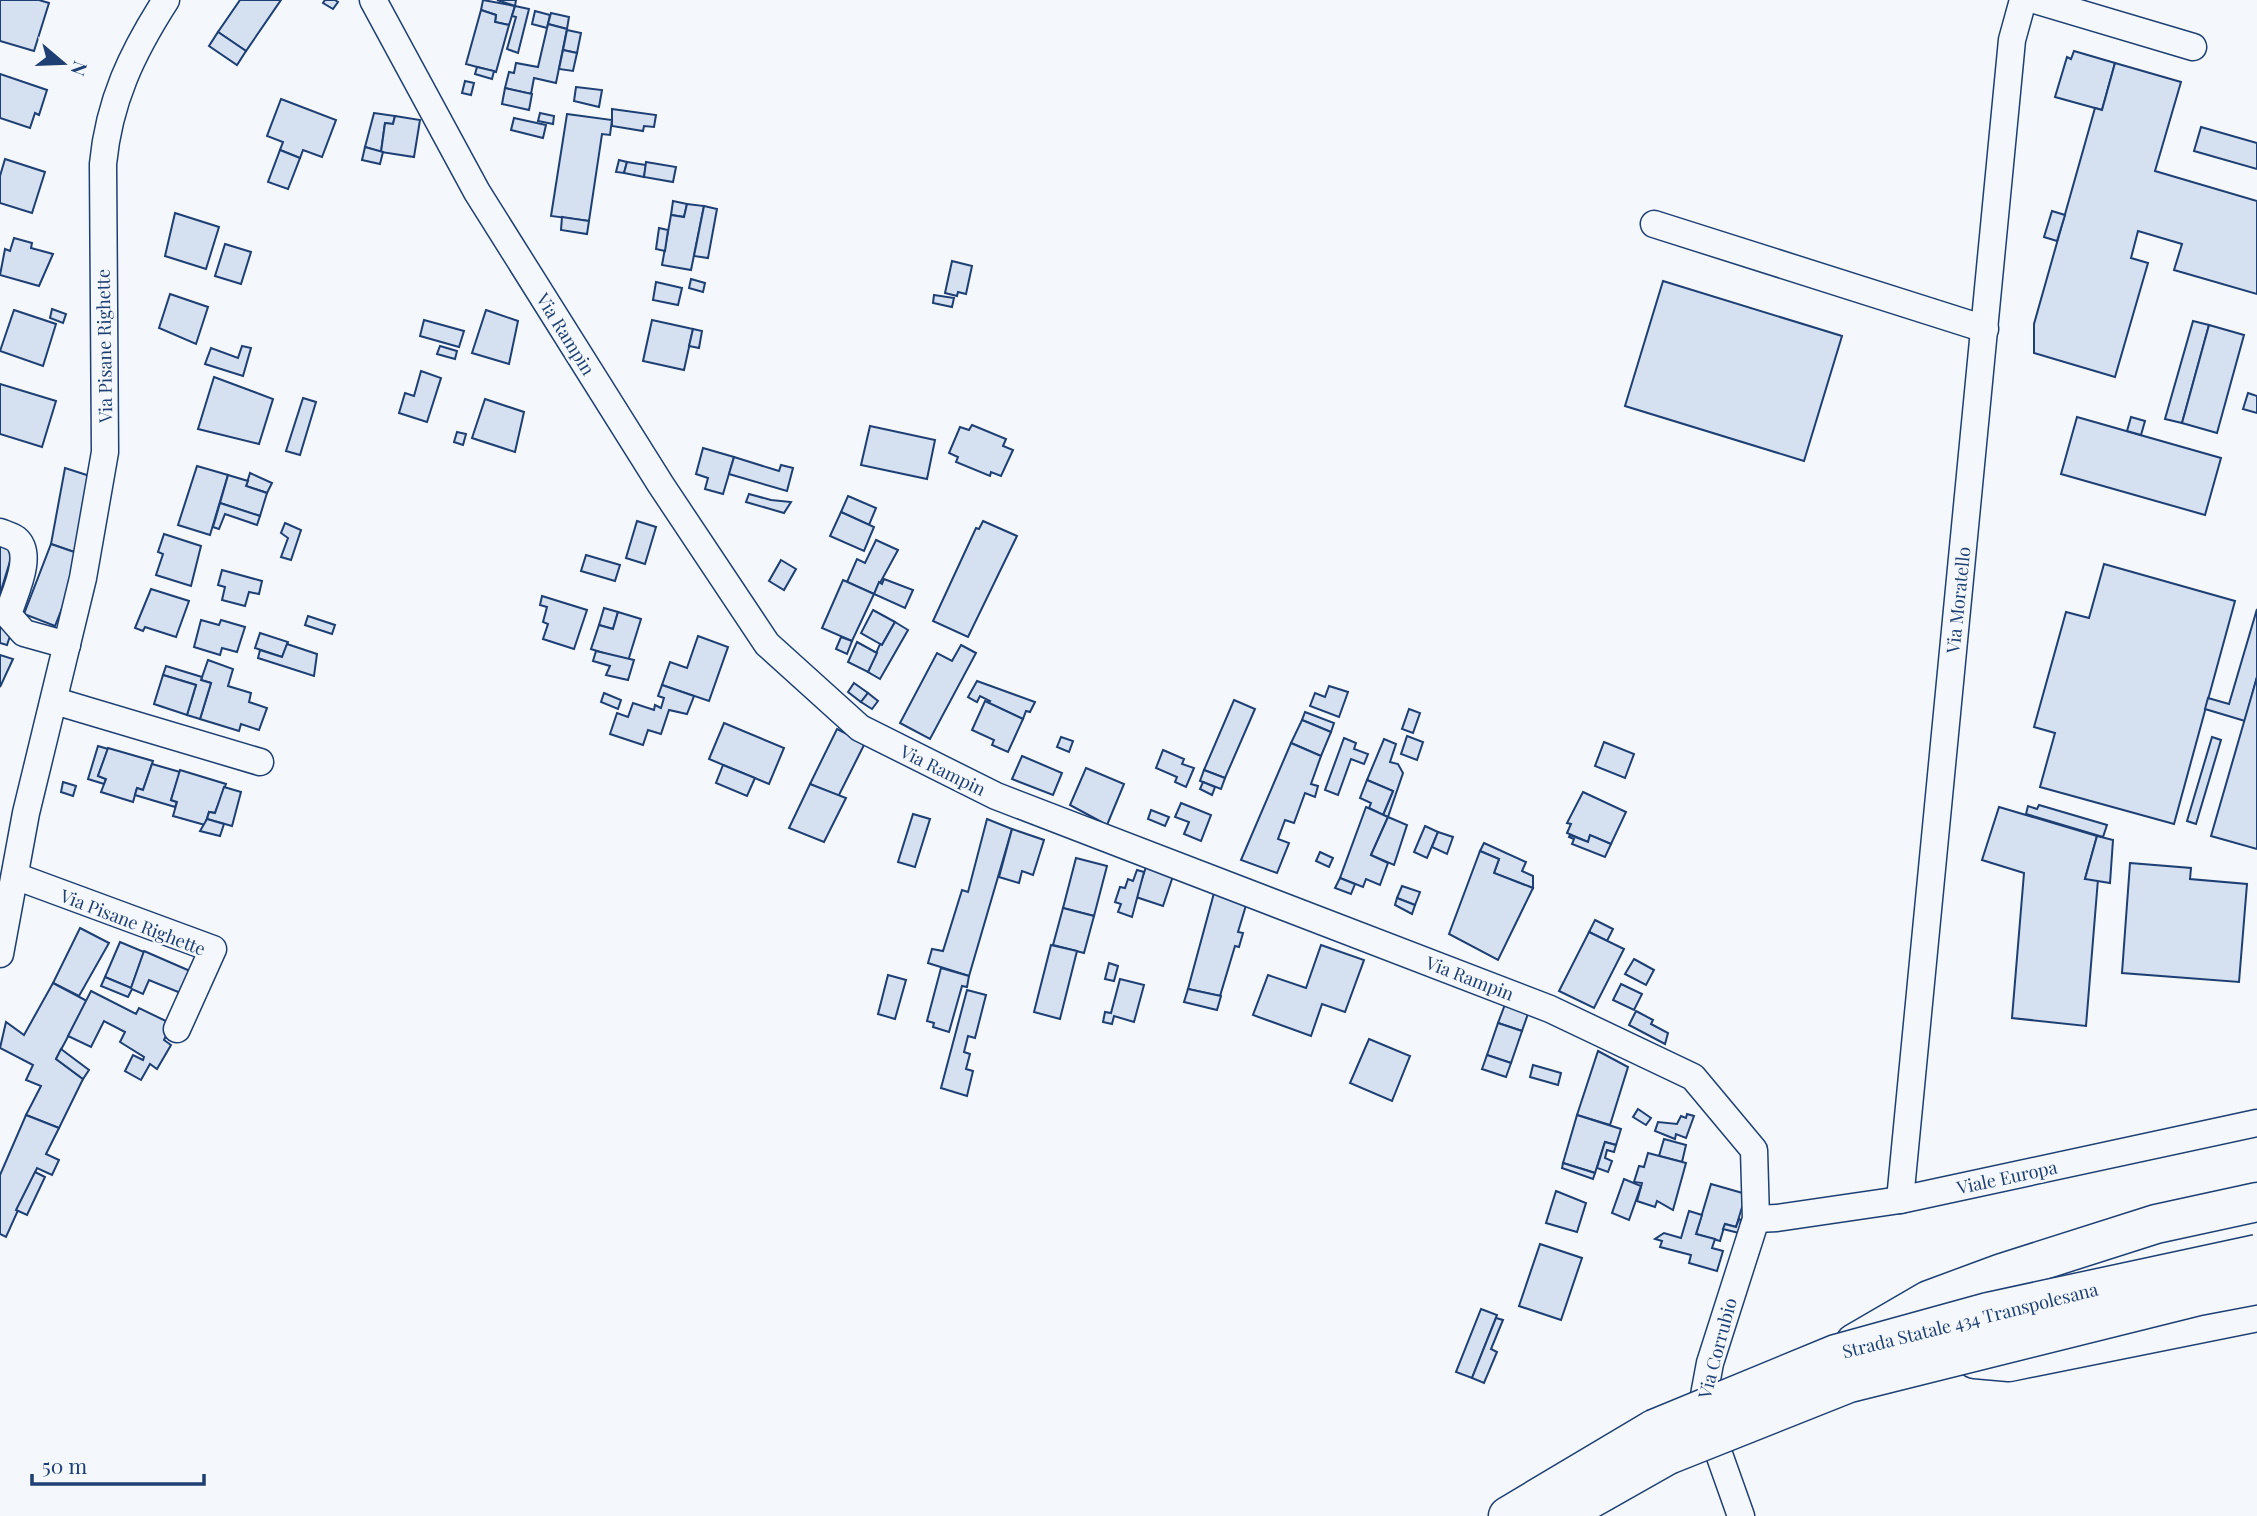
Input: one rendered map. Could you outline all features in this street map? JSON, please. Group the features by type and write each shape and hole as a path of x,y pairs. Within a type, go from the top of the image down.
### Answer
{"highway":[{"path":"1836,1354 1929,1300 2001,1273 2156,1224 2257,1202"},
{"name":"Strada Statale 434 Transpolesana","path":"1508,1516 1836,1354 1988,1312 2257,1254"},
{"name":"Strada Statale 434 Transpolesana","path":"1560,1516 1661,1442 1849,1383 2198,1296 2257,1285"},
{"path":"1949,1357 2009,1362 2257,1312"}],"street":[{"name":"Via Pisane Righette","path":"0,954 26,813 55,701 97,510 106,452 103,164 106,130 118,86 136,46 166,0"},
{"name":"Via Rampin","path":"373,0 477,192 661,485 766,645 860,728 996,796 1550,1009 1693,1077 1754,1150 1756,1219"},
{"name":"Via Moratello","path":"1900,1200 2012,40 2023,0"},
{"path":"2035,0 2193,47"},
{"path":"1654,224 1985,329"},
{"path":"0,533 17,540 24,553 24,564 8,615 24,633 67,645"},
{"path":"55,701 260,762"},
{"name":"Via Pisane Righette","path":"15,876 213,949 177,1029"},
{"name":"Viale Europa","path":"1756,1219 1900,1200 2257,1123"},
{"name":"Via Corrubio","path":"1741,1516 1702,1406 1710,1363 1756,1219"}],"building":[{"path":"0,0 39,0 49,3 34,51 0,41"},
{"path":"240,0 281,0 246,51 218,32"},
{"path":"325,0 338,2 333,9 323,3"},
{"path":"483,0 515,6 509,25 495,22 496,15 481,10"},
{"path":"497,0 516,0 515,6"},
{"path":"515,6 529,9 518,53 507,49 516,17 512,16"},
{"path":"481,10 496,15 495,22 509,25 496,72 466,64"},
{"path":"535,11 550,15 547,28 532,24"},
{"path":"551,13 569,17 567,29 548,24"},
{"path":"548,24 567,29 556,83 534,78 531,94 505,88 509,72 514,73 516,63 538,67"},
{"path":"567,30 581,33 577,53 563,50"},
{"path":"218,32 246,51 237,65 209,46"},
{"path":"563,50 577,53 573,71 559,69"},
{"path":"2074,51 2115,63 2102,110 2055,97 2067,57 2071,59"},
{"path":"2115,63 2181,82 2155,171 2257,201 2257,294 2174,270 2182,244 2138,231 2131,258 2148,263 2115,377 2034,353 2034,324 2095,108 2102,110"},
{"path":"477,67 494,71 492,79 475,74"},
{"path":"0,74 47,90 39,115 35,113 30,128 0,118"},
{"path":"465,81 474,83 471,95 462,93"},
{"path":"576,87 602,90 599,107 574,101"},
{"path":"505,88 532,94 529,110 502,104"},
{"path":"281,99 336,120 322,157 303,150 300,158 280,150 283,142 267,136"},
{"path":"612,109 656,115 654,127 644,126 643,131 612,126"},
{"path":"374,113 395,116 393,124 385,123 381,152 365,147"},
{"path":"540,113 554,116 553,124 538,121"},
{"path":"567,114 612,120 610,135 602,134 589,221 551,216"},
{"path":"395,116 420,120 414,157 381,152 385,123 393,124"},
{"path":"514,118 546,125 543,138 511,130"},
{"path":"2201,127 2257,143 2257,169 2194,151"},
{"path":"365,147 383,152 380,164 362,160"},
{"path":"280,150 300,158 288,189 268,182"},
{"path":"5,159 45,172 32,213 0,203 0,176"},
{"path":"619,160 627,162 624,173 616,172"},
{"path":"627,162 646,165 644,177 624,173"},
{"path":"646,162 676,167 673,182 644,177"},
{"path":"673,201 687,204 684,217 671,215"},
{"path":"687,204 704,206 691,270 662,265 671,215 684,217"},
{"path":"704,206 717,209 708,258 694,256"},
{"path":"2052,211 2065,215 2057,241 2044,237"},
{"path":"175,213 219,227 206,269 165,256"},
{"path":"562,217 589,221 587,234 561,230"},
{"path":"659,228 668,230 665,251 656,249"},
{"path":"14,238 32,243 31,248 53,254 39,286 0,275 5,249 10,251"},
{"path":"225,244 251,252 241,284 215,276"},
{"path":"952,261 972,266 966,294 958,292 957,296 945,293"},
{"path":"691,279 705,283 703,292 689,288"},
{"path":"1663,281 1842,336 1804,461 1625,406"},
{"path":"656,282 682,288 678,305 653,300"},
{"path":"170,294 208,307 196,344 159,328"},
{"path":"934,295 954,298 952,307 933,303"},
{"path":"52,309 66,314 63,323 50,318"},
{"path":"14,310 56,324 43,366 0,351"},
{"path":"486,310 518,321 509,364 472,353"},
{"path":"424,320 464,331 459,347 420,336"},
{"path":"652,320 693,329 684,370 643,361"},
{"path":"2193,321 2209,325 2182,423 2165,419"},
{"path":"2209,325 2244,335 2217,433 2182,423"},
{"path":"693,329 702,331 699,348 689,346"},
{"path":"242,346 251,348 243,376 205,364 211,348 238,358"},
{"path":"440,346 457,351 455,359 437,354"},
{"path":"421,371 441,378 427,422 399,413 405,393 414,396"},
{"path":"214,377 273,399 259,444 198,429"},
{"path":"0,384 56,401 42,447 0,434"},
{"path":"2248,393 2257,396 2257,413 2243,409"},
{"path":"303,398 316,402 300,455 286,451"},
{"path":"485,399 524,412 515,452 472,438"},
{"path":"2077,417 2221,458 2205,515 2061,474"},
{"path":"2131,417 2145,421 2141,435 2127,431"},
{"path":"972,425 1006,439 1003,446 1013,450 1001,476 991,472 990,476 956,462 958,457 949,453 960,427 969,430"},
{"path":"870,426 935,440 927,479 861,465"},
{"path":"457,432 466,434 463,445 454,442"},
{"path":"703,448 734,457 723,494 705,489 708,478 696,474"},
{"path":"734,457 779,471 781,465 793,468 787,491 729,474"},
{"path":"197,466 228,475 210,535 178,525"},
{"path":"65,468 96,478 83,555 51,544"},
{"path":"250,473 272,483 267,493 246,486"},
{"path":"228,475 248,481 246,486 267,493 260,516 220,503"},
{"path":"749,494 791,502 784,513 746,502"},
{"path":"848,496 876,508 869,525 841,512"},
{"path":"220,503 260,516 257,525 225,514 219,529 213,527"},
{"path":"841,512 874,527 864,551 830,536"},
{"path":"637,521 656,527 645,564 626,558"},
{"path":"983,521 1017,536 968,637 933,621 976,528 979,529"},
{"path":"285,523 301,530 291,560 281,557 288,538 281,533"},
{"path":"164,534 201,546 191,586 156,575 163,554 158,552"},
{"path":"0,540 15,545 0,594"},
{"path":"876,540 898,550 874,594 847,582 857,559 865,563"},
{"path":"51,544 83,555 55,626 24,614"},
{"path":"586,555 620,565 615,581 581,571"},
{"path":"781,560 796,569 784,590 769,581"},
{"path":"2104,564 2235,601 2174,824 2040,787 2055,733 2034,727 2066,612 2089,618"},
{"path":"222,570 262,581 259,594 249,592 245,606 222,600 225,587 218,585"},
{"path":"884,579 913,590 905,608 874,594 879,582 882,584"},
{"path":"843,580 874,594 852,641 822,628"},
{"path":"151,589 189,601 176,637 145,627 143,631 135,628"},
{"path":"542,596 587,610 574,649 543,639 548,624 543,622 547,607 540,605"},
{"path":"604,608 618,612 613,629 599,625"},
{"path":"2257,609 2257,677 2245,721 2205,709 2208,698 2229,704"},
{"path":"873,610 895,622 882,645 861,633"},
{"path":"618,612 641,619 628,661 591,649 599,625 613,629"},
{"path":"308,616 335,625 332,634 305,625"},
{"path":"201,620 219,625 221,620 245,627 237,652 222,648 220,655 194,647"},
{"path":"895,622 908,630 880,679 868,672 880,644 882,645"},
{"path":"0,623 13,627 7,645 0,643"},
{"path":"260,633 288,642 282,657 255,648"},
{"path":"698,636 728,647 709,701 662,685 670,662 687,668"},
{"path":"841,637 852,641 847,654 836,649"},
{"path":"857,642 877,653 868,672 848,662"},
{"path":"287,644 317,654 314,676 258,658 260,650 282,657"},
{"path":"961,645 976,653 930,739 900,723 937,653 952,661"},
{"path":"596,651 634,660 628,680 606,675 610,666 593,661"},
{"path":"0,655 13,659 0,687"},
{"path":"208,660 233,669 228,686 251,693 249,702 267,708 259,730 241,724 239,731 200,719 211,683 201,680"},
{"path":"166,666 202,677 201,680 211,683 200,719 187,715 196,685 163,675"},
{"path":"163,675 196,685 187,715 154,704"},
{"path":"2257,677 2257,849 2211,836"},
{"path":"977,681 1035,702 1030,712 1026,711 1023,719 988,703 990,701 980,696 977,702 968,697"},
{"path":"854,683 868,693 861,702 848,692"},
{"path":"662,685 694,696 687,714 669,710 661,734 648,730 643,745 610,734 617,713 628,717 633,703 654,710 655,705 661,708 664,698 658,696"},
{"path":"1329,686 1348,692 1339,717 1310,706 1315,693 1325,697"},
{"path":"604,693 621,700 618,709 601,702"},
{"path":"868,693 878,701 872,709 861,702"},
{"path":"1234,700 1255,709 1225,778 1204,770"},
{"path":"985,701 1023,719 1008,752 992,745 994,740 972,730"},
{"path":"1409,709 1420,713 1413,733 1402,729"},
{"path":"1305,712 1334,723 1331,732 1302,720"},
{"path":"1302,720 1331,732 1321,756 1291,743"},
{"path":"724,723 784,748 769,784 709,759"},
{"path":"837,729 865,743 838,797 810,784"},
{"path":"1407,736 1423,742 1417,760 1401,754"},
{"path":"1061,737 1073,741 1069,752 1057,747"},
{"path":"2212,737 2221,740 2196,824 2187,821"},
{"path":"1344,738 1356,743 1354,749 1368,754 1364,764 1351,759 1338,795 1325,790"},
{"path":"1384,739 1396,744 1390,762 1398,764 1403,773 1388,817 1383,815 1393,791 1367,780"},
{"path":"1604,742 1634,754 1625,778 1595,766"},
{"path":"1291,743 1321,756 1311,784 1318,786 1315,797 1305,793 1294,823 1285,820 1278,839 1289,843 1277,873 1241,860"},
{"path":"98,746 108,749 98,776 106,779 104,784 88,779"},
{"path":"108,748 153,761 143,790 137,788 133,802 101,792 106,779 98,776"},
{"path":"1163,750 1184,759 1182,764 1194,768 1186,787 1175,782 1177,777 1156,768"},
{"path":"1022,756 1062,773 1053,795 1012,779"},
{"path":"152,764 180,772 171,800 177,802 175,807 135,795 137,788 143,790"},
{"path":"723,765 755,778 747,796 716,783"},
{"path":"1086,768 1124,784 1107,825 1070,805"},
{"path":"180,770 226,784 215,813 209,812 205,825 173,816 177,802 171,800"},
{"path":"1204,770 1225,778 1221,789 1200,781"},
{"path":"1367,780 1393,791 1383,815 1369,808 1371,803 1360,798"},
{"path":"63,782 76,786 73,796 61,792"},
{"path":"1203,782 1215,787 1212,795 1200,789"},
{"path":"810,784 846,798 824,842 789,828"},
{"path":"224,787 241,792 232,826 207,819 209,812 215,813"},
{"path":"1583,792 1626,812 1611,844 1590,835 1588,842 1567,833 1571,824 1567,823"},
{"path":"1181,803 1211,815 1201,841 1184,834 1189,822 1175,817"},
{"path":"2039,805 2107,825 2103,837 2026,814 2028,806 2037,809"},
{"path":"1366,807 1388,817 1371,855 1388,863 1380,885 1366,879 1363,887 1340,878"},
{"path":"1999,807 2097,836 2085,879 2098,879 2086,1026 2012,1018 2024,873 1982,860"},
{"path":"1151,810 1169,817 1165,826 1148,819"},
{"path":"913,814 930,819 915,867 898,862"},
{"path":"1388,817 1407,825 1394,865 1371,855"},
{"path":"207,819 224,824 220,836 200,831"},
{"path":"987,819 1012,829 969,976 928,963 932,949 943,951 962,890 968,892"},
{"path":"1425,826 1438,832 1427,858 1414,852"},
{"path":"1012,829 1044,840 1033,875 1022,871 1019,883 999,877"},
{"path":"1438,832 1453,837 1447,854 1432,847"},
{"path":"1570,835 1588,842 1590,835 1611,844 1605,857 1572,844 1574,839 1569,837"},
{"path":"2097,836 2113,840 2110,883 2085,879"},
{"path":"1484,843 1526,862 1522,871 1533,876 1533,888 1494,873 1499,859 1480,851"},
{"path":"1480,851 1499,859 1494,873 1533,888 1498,960 1449,934"},
{"path":"1320,852 1333,858 1329,867 1316,861"},
{"path":"1076,858 1107,866 1094,916 1063,908"},
{"path":"2130,863 2191,868 2190,879 2247,884 2239,982 2122,973"},
{"path":"1146,867 1173,876 1163,906 1136,897"},
{"path":"1137,870 1144,872 1132,917 1118,912 1121,904 1115,902 1120,887 1125,888 1128,879 1133,881"},
{"path":"1340,878 1355,884 1351,894 1335,888"},
{"path":"1402,886 1420,892 1415,905 1397,898"},
{"path":"1214,893 1247,902 1238,932 1243,933 1239,947 1235,946 1220,996 1188,989"},
{"path":"1397,898 1415,905 1412,914 1395,905"},
{"path":"1063,908 1094,916 1084,953 1053,945"},
{"path":"1595,920 1613,929 1607,941 1589,932"},
{"path":"80,928 109,943 79,996 53,983"},
{"path":"1589,932 1624,949 1594,1008 1559,991"},
{"path":"120,942 144,952 131,988 105,977"},
{"path":"1051,945 1077,951 1060,1019 1034,1012"},
{"path":"1321,945 1364,960 1345,1012 1322,1004 1311,1036 1253,1015 1268,975 1306,988"},
{"path":"144,951 190,971 188,996 149,980 143,994 132,989 128,997 101,986 105,977 131,988"},
{"path":"1634,959 1654,970 1646,985 1625,974"},
{"path":"1109,963 1118,966 1114,981 1105,979"},
{"path":"941,968 969,976 967,987 962,986 949,1032 933,1027 934,1023 927,1021"},
{"path":"888,975 906,980 895,1019 878,1014"},
{"path":"1120,979 1144,985 1134,1022 1114,1016 1112,1024 1103,1022 1105,1012 1111,1013"},
{"path":"53,983 87,1001 56,1059 83,1079 59,1128 26,1115 41,1086 26,1080 33,1065 0,1048 6,1022 24,1035"},
{"path":"1621,984 1642,994 1634,1010 1613,1000"},
{"path":"1188,989 1221,996 1217,1010 1184,1002"},
{"path":"967,990 986,995 975,1038 968,1036 964,1052 970,1054 966,1069 973,1071 967,1096 941,1088"},
{"path":"91,991 136,1014 139,1008 172,1024 164,1040 171,1045 157,1069 150,1064 141,1080 125,1071 133,1055 143,1060 144,1057 120,1042 125,1032 104,1021 91,1047 68,1036"},
{"path":"1507,999 1530,1008 1522,1031 1498,1023"},
{"path":"1636,1011 1653,1020 1651,1024 1668,1033 1665,1044 1629,1025"},
{"path":"1498,1023 1522,1031 1511,1063 1487,1055"},
{"path":"1369,1039 1410,1056 1392,1101 1350,1083"},
{"path":"61,1049 89,1070 83,1079 56,1059"},
{"path":"1598,1051 1628,1067 1610,1125 1577,1115"},
{"path":"1487,1055 1511,1063 1506,1077 1482,1069"},
{"path":"1533,1065 1561,1073 1558,1085 1530,1077"},
{"path":"1638,1109 1651,1118 1646,1125 1633,1117"},
{"path":"1687,1114 1694,1116 1686,1138 1676,1134 1675,1139 1655,1131 1658,1122 1677,1124 1681,1116 1686,1118"},
{"path":"26,1115 59,1128 46,1154 59,1160 52,1175 37,1168 6,1237 0,1234 0,1175"},
{"path":"1577,1115 1621,1129 1616,1145 1605,1142 1595,1173 1563,1163"},
{"path":"1664,1139 1686,1145 1682,1162 1659,1156"},
{"path":"1605,1142 1616,1145 1614,1152 1607,1150 1605,1158 1612,1161 1608,1172 1597,1168"},
{"path":"1648,1153 1686,1163 1673,1210 1657,1201 1655,1207 1637,1201 1642,1183 1634,1182 1639,1166 1644,1167"},
{"path":"1563,1163 1595,1173 1593,1179 1562,1168"},
{"path":"35,1172 45,1177 27,1215 16,1210"},
{"path":"1624,1179 1641,1186 1629,1220 1612,1213"},
{"path":"1711,1184 1746,1194 1736,1227 1725,1224 1720,1241 1696,1234"},
{"path":"1556,1191 1586,1203 1577,1232 1546,1223"},
{"path":"1689,1211 1702,1215 1696,1234 1715,1239 1712,1248 1723,1251 1717,1271 1689,1263 1691,1255 1660,1247 1662,1241 1655,1239 1664,1233 1681,1238"},
{"path":"1739,1219 1739,1233 1723,1229 1725,1224 1736,1227"},
{"path":"1540,1244 1582,1258 1561,1320 1519,1306"},
{"path":"1481,1309 1497,1315 1472,1378 1456,1372"},
{"path":"1496,1318 1503,1320 1491,1349 1497,1352 1484,1383 1472,1378"}]}
